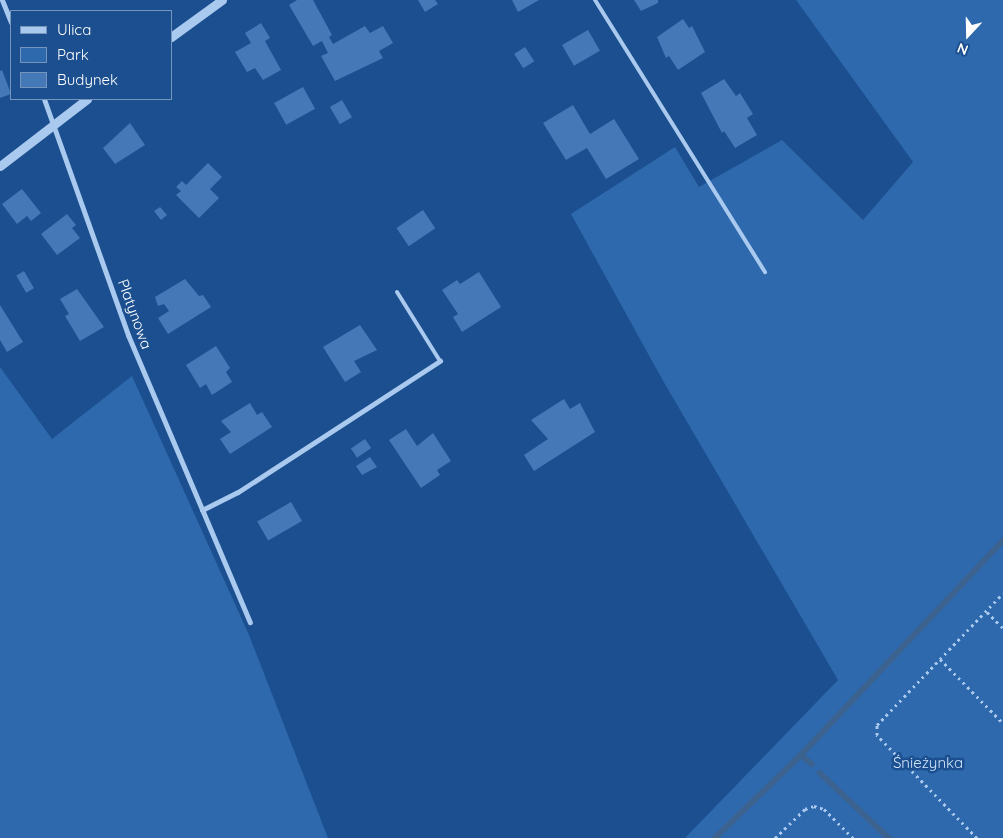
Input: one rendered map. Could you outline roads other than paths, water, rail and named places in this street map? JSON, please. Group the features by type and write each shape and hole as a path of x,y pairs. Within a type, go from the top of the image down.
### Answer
{"street":[{"path":"2,0 10,20"},
{"path":"172,36 222,0"},
{"name":"Platynowa","path":"44,100 128,335 250,622"},
{"path":"0,166 87,100"},
{"path":"202,510 238,492 440,362"}],"lane":[{"path":"595,0 765,272"},
{"path":"397,292 440,362"}],"waterway":[{"path":"715,838 801,755 1003,541"},
{"path":"801,755 812,764"},
{"path":"820,773 889,838"}],"park label":[{"name":"Śnieżynka","path":"928,763"}]}
